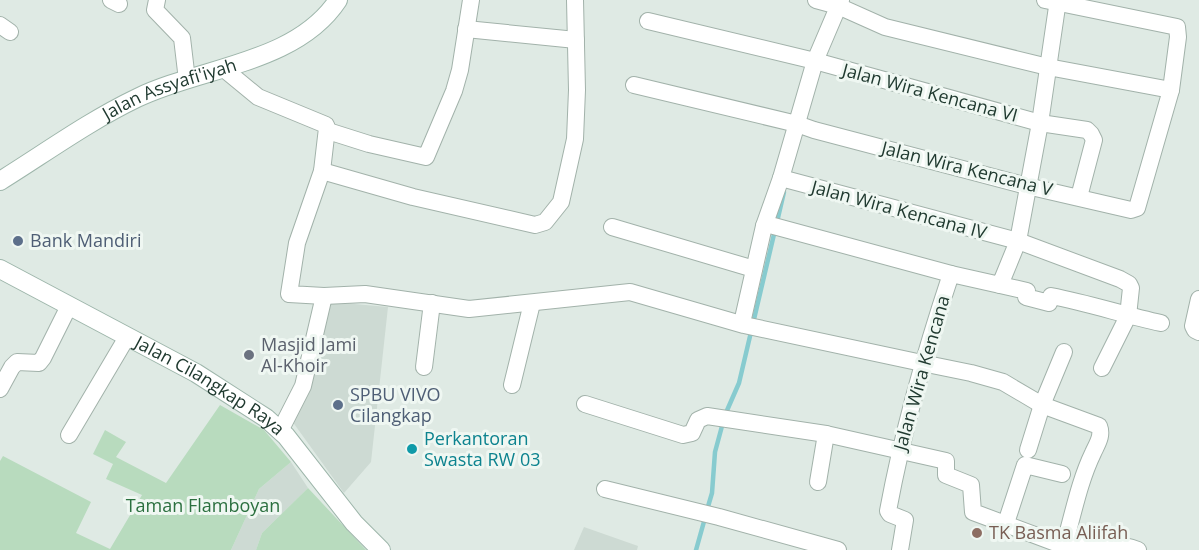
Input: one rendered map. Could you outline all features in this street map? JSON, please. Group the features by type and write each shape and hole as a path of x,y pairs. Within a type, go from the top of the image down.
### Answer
{"street":[{"path":"157,0 155,10 182,38 187,80"},
{"name":"Jalan Assyafi'iyah","path":"0,181 116,108 187,80 224,69 309,31 328,14 338,0"},
{"path":"328,130 369,144 426,157 460,70 471,0"},
{"path":"322,171 413,197 535,225 545,222 561,202 575,139 577,90 575,0"},
{"path":"816,0 843,7 885,27 1048,67 1171,90 1178,37 1177,27 1054,1 1048,67 1040,123 1017,241 1000,285"},
{"path":"748,325 754,269 773,227 822,64 843,7"},
{"name":"Jalan Wira Kencana VI","path":"648,21 822,64 1040,123 1087,130 1092,134 1094,140 1078,197"},
{"path":"466,29 576,40"},
{"path":"224,69 258,97 326,125 328,130 322,171 297,243 289,294 324,296 365,294 469,309 630,292 748,325 971,372 1003,382 1042,405 1099,426 1101,430 1077,498 1063,548"},
{"name":"Jalan Wira Kencana V","path":"634,85 804,126 1027,186 1131,210 1137,208 1171,90"},
{"name":"Jalan Wira Kencana IV","path":"786,180 1017,241 1100,270 1130,284 1128,316"},
{"path":"612,227 754,269"},
{"path":"773,227 951,274"},
{"name":"Jalan Cilangkap Raya","path":"0,269 196,374 266,418 280,431 354,524 381,550"},
{"name":"Jalan Wira Kencana","path":"900,550 905,520 888,512 899,450 922,363 951,274 1027,291 1026,297 1049,303 1051,296 1087,303 1128,316"},
{"path":"280,431 303,386 324,296"},
{"path":"1199,299 1193,326 1199,332"},
{"path":"424,367 432,303"},
{"path":"512,385 532,303"},
{"path":"0,389 17,362 39,363 69,306"},
{"path":"1102,368 1128,316 1161,323"},
{"path":"69,435 127,337"},
{"path":"1028,450 1042,405 1064,352"},
{"path":"585,404 683,435 692,433 698,420 708,416 826,434 946,461 946,475 971,485 972,511 1063,548 1100,543 1125,545 1138,550"},
{"path":"818,482 826,434"},
{"path":"1006,524 1025,465 1062,474"},
{"path":"605,489 720,517 838,550"}],"shaded area":[{"name":"SPBU VIVO Cilangkap","path":"332,302 388,307 371,462 344,493 292,421 305,389"},
{"path":"291,462 308,488 262,533 256,550 231,550 259,489"},
{"path":"584,527 638,546 637,550 574,550"}],"green space":[{"name":"Taman Flamboyan","path":"220,405 264,430 291,462 259,489 231,550 0,550 0,461 3,456 91,502 76,533 110,549 142,495 106,479 113,464 93,454 105,430 126,442 116,457 166,483"},
{"path":"308,488 366,550 256,550 262,533"}],"waterway":[{"path":"777,222 784,192"},
{"path":"707,510 712,493 715,452 725,415 739,383 775,230"},
{"path":"696,550 705,518"}],"place":[{"name":"Bank Mandiri","path":"18,241"},
{"name":"Masjid Jami Al-Khoir","path":"249,355"},
{"name":"SPBU VIVO Cilangkap","path":"338,405"},
{"name":"Perkantoran Swasta RW 03","path":"412,449"},
{"name":"TK Basma Aliifah","path":"977,533"}]}
